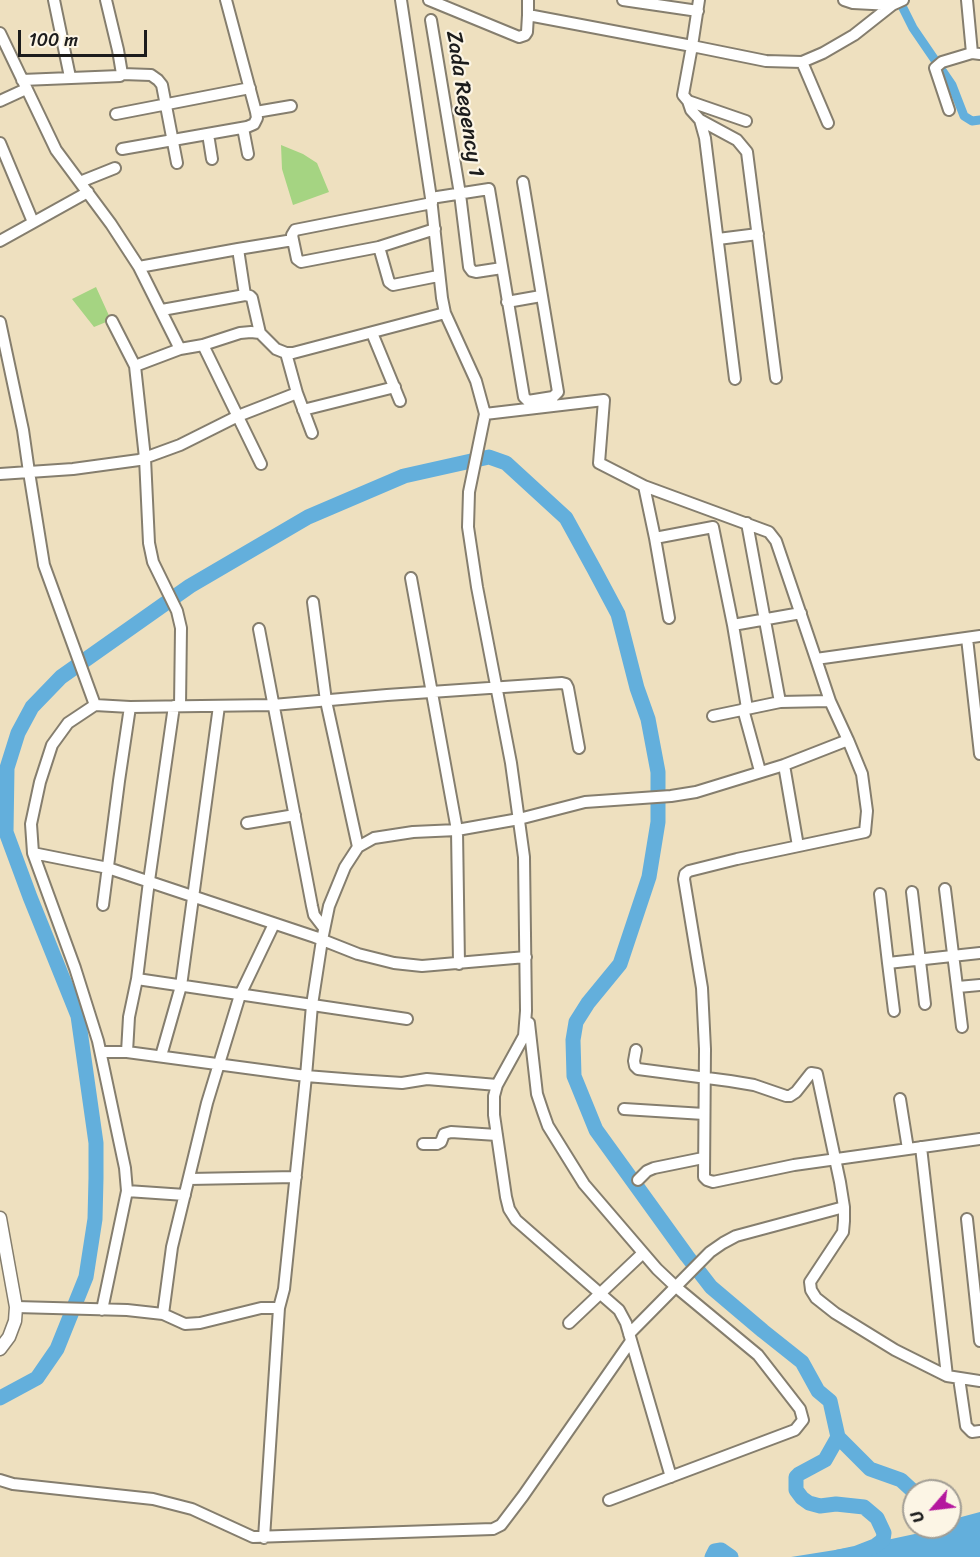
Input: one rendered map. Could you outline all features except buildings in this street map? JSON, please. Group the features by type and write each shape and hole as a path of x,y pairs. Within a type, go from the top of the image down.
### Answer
{"street":[{"path":"54,0 70,77"},
{"path":"106,0 122,74"},
{"path":"122,149 243,128 254,124 257,118 256,112 226,0"},
{"path":"401,0 432,200 438,276 445,313 476,381 485,414 469,492 468,527 477,586 498,689 524,857 526,957 524,1036 494,1096 506,1197 509,1209 516,1221 619,1311 630,1337 671,1477"},
{"path":"429,0 519,37 527,32 528,0"},
{"path":"624,0 699,5 682,95 700,120 737,140 747,152 776,378"},
{"path":"844,0 853,3 898,2"},
{"path":"949,110 935,68 939,64 976,54 967,0"},
{"path":"528,15 766,61 802,62 854,35 898,2"},
{"name":"Zada Regency 1","path":"431,20 460,194 469,267 476,273 502,268"},
{"path":"0,33 56,150 88,192 138,267 180,349"},
{"path":"802,62 828,123"},
{"path":"0,101 24,84 70,77 151,75 162,85 177,163"},
{"path":"116,114 250,88"},
{"path":"688,102 746,121"},
{"path":"256,112 291,106"},
{"path":"700,120 705,138 735,379"},
{"path":"243,128 248,154"},
{"path":"208,134 212,159"},
{"path":"0,143 33,222"},
{"path":"80,182 115,168"},
{"name":"Zada Regency 1","path":"293,240 292,232 295,230 489,189 524,397 528,401 553,398 558,392 522,182"},
{"path":"0,241 88,192"},
{"path":"138,267 293,240 297,259 301,262 380,247 435,229"},
{"path":"718,239 758,234"},
{"path":"380,247 390,282 393,285 438,276"},
{"path":"238,249 245,295"},
{"path":"162,310 250,296 260,333 276,349 286,353 445,313"},
{"path":"507,302 541,296"},
{"path":"112,321 135,366 145,458 149,543 153,562 177,611 181,628 177,706 149,881 137,979 129,1017 127,1052"},
{"path":"0,322 23,430 44,565 95,705"},
{"path":"135,366 180,349 202,345 240,333 260,333"},
{"path":"372,333 400,401"},
{"path":"202,345 261,464"},
{"path":"286,353 312,434"},
{"path":"303,410 395,387"},
{"path":"0,474 73,469 145,458 180,445 238,416 297,393"},
{"path":"485,414 604,400 599,463 644,486 769,532 776,541 830,701 862,774 867,811 865,831 689,870 685,874 702,988 704,1177 713,1182 835,1159 980,1139"},
{"path":"644,486 669,618"},
{"path":"712,510 713,527 733,625 745,708 760,771"},
{"path":"747,523 780,702"},
{"path":"655,538 713,527"},
{"path":"411,578 457,830 459,964"},
{"path":"313,602 326,701 358,847"},
{"path":"733,625 801,613"},
{"path":"260,629 314,915 324,928"},
{"path":"816,659 980,636"},
{"path":"967,638 980,754"},
{"path":"102,1310 127,1191 125,1168 100,1052 75,968 33,853 31,824 39,782 52,745 68,723 95,705 130,707 273,705 566,684 579,748"},
{"path":"713,716 780,702 830,701"},
{"path":"161,1056 181,986 219,706"},
{"path":"104,905 130,707"},
{"path":"264,1538 279,1308 284,1289 312,1005 329,906 345,867 358,847 374,838 413,832 457,830 519,819 585,801 671,796 696,792 784,765 848,740"},
{"path":"784,765 798,846"},
{"path":"247,823 294,815"},
{"path":"33,853 108,868 358,954 394,963 422,966 526,957"},
{"path":"945,889 962,1027"},
{"path":"912,892 925,1004"},
{"path":"880,894 894,1011"},
{"path":"163,1314 172,1247 207,1103 240,995 274,924"},
{"path":"888,963 980,953"},
{"path":"137,979 407,1019"},
{"path":"957,987 980,985"},
{"path":"526,1011 530,1025 537,1094 548,1126 584,1184 643,1253 676,1287 758,1355 800,1409 803,1420 795,1430 609,1500"},
{"path":"636,1050 634,1061 638,1069 754,1085 790,1096 811,1073 817,1074 844,1207 843,1232 810,1282 811,1290 816,1298 835,1313 880,1342 947,1376 980,1381"},
{"path":"100,1052 127,1052 306,1076 402,1083 427,1079 498,1084"},
{"path":"900,1099 908,1149"},
{"path":"624,1109 704,1114"},
{"path":"423,1144 437,1144 441,1142 444,1134 452,1132 497,1136"},
{"path":"921,1147 947,1376"},
{"path":"638,1180 654,1168 703,1158"},
{"path":"189,1179 296,1177"},
{"path":"127,1191 184,1195"},
{"path":"0,1480 13,1484 153,1499 192,1509 243,1534 264,1538 498,1528 523,1496 630,1337 710,1252 736,1236 844,1207"},
{"path":"0,1218 5,1269 16,1307 15,1321 9,1337 0,1349"},
{"path":"967,1219 980,1341"},
{"path":"569,1323 643,1253"},
{"path":"16,1307 163,1314 185,1324 200,1323 261,1308 279,1308"},
{"path":"959,1378 966,1426 972,1432 980,1431"}],"green space":[{"path":"281,145 317,163 329,192 293,205 282,169"},
{"path":"96,287 111,320 94,327 72,299"}],"water":[{"path":"980,1512 980,1557 791,1557 902,1537 902,1539 962,1539 962,1517"}],"waterway":[{"path":"899,0 913,28 952,85 964,116 972,121 980,120"},
{"path":"0,1398 37,1378 57,1349 86,1277 95,1219 96,1143 78,1016 6,832 7,768 18,733 32,707 61,677 190,586 308,517 404,476 489,457 506,463 566,518 594,569 618,614 637,688 648,719 658,772 658,822 649,877 620,964 588,1003 576,1022 573,1040 574,1076 596,1130 711,1287 802,1362 818,1391 830,1401 838,1437"},
{"path":"838,1437 825,1460 796,1477 796,1490 809,1503 820,1506 836,1504 864,1507 877,1518 884,1533 883,1540 875,1546 838,1557"},
{"path":"838,1437 870,1469 902,1481"},
{"path":"712,1557 715,1551 721,1550 731,1557"}]}
